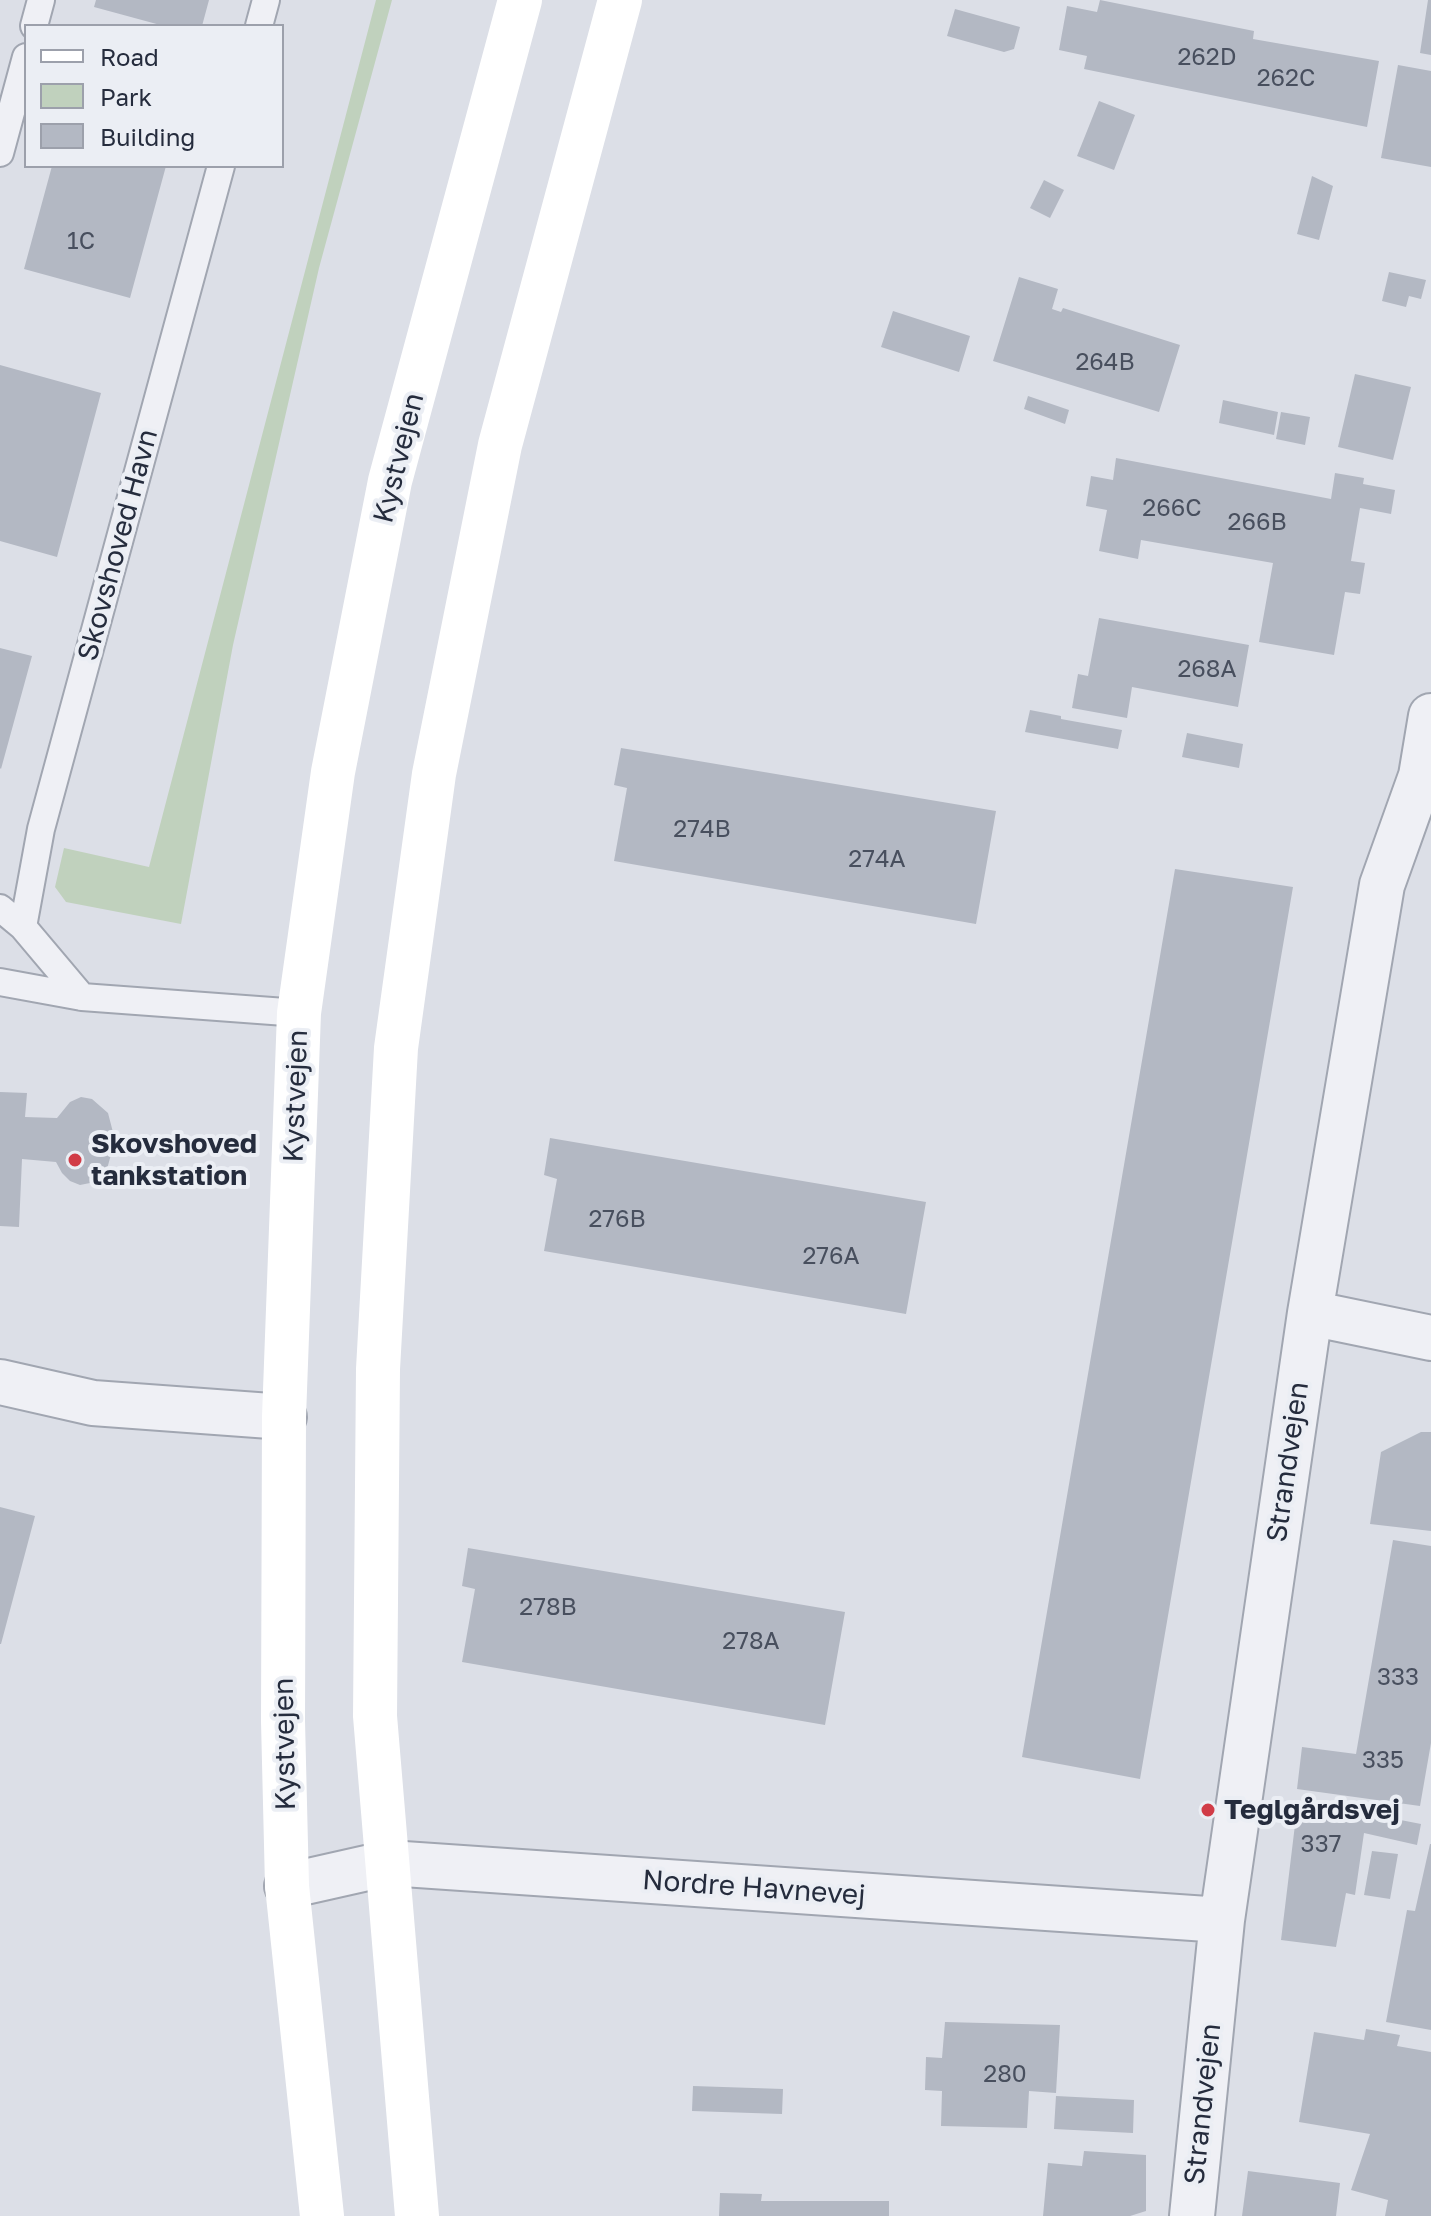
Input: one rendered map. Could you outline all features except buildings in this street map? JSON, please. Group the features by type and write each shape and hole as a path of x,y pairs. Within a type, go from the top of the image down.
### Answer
{"main road":[{"name":"Kystvejen","path":"322,2216 287,1886 283,1721 284,1417 299,1013 333,772 390,481 520,0"},
{"path":"417,2216 375,1716 378,1369 396,1048 434,774 500,445 620,0"}],"street":[{"name":"Strandvejen","path":"1192,2216 1222,1920 1310,1313 1382,885 1421,776 1431,716"},
{"path":"1310,1313 1431,1338"},
{"path":"0,1382 93,1403 284,1417"},
{"name":"Nordre Havnevej","path":"287,1886 389,1863 1222,1920"}],"lane":[{"path":"35,24 41,0"},
{"path":"260,24 266,0"},
{"path":"0,153 24,64"},
{"name":"Skovshoved Havn","path":"23,927 41,829 220,168"},
{"path":"0,908 23,927 82,997"},
{"path":"0,982 82,997 299,1013"}],"green space":[{"path":"376,0 392,0 319,268 233,645 181,924 66,902 55,887 64,848 149,867"}],"place":[{"name":"Skovshoved tankstation","path":"75,1160"},
{"name":"Teglgårdsvej","path":"1208,1810"}]}
